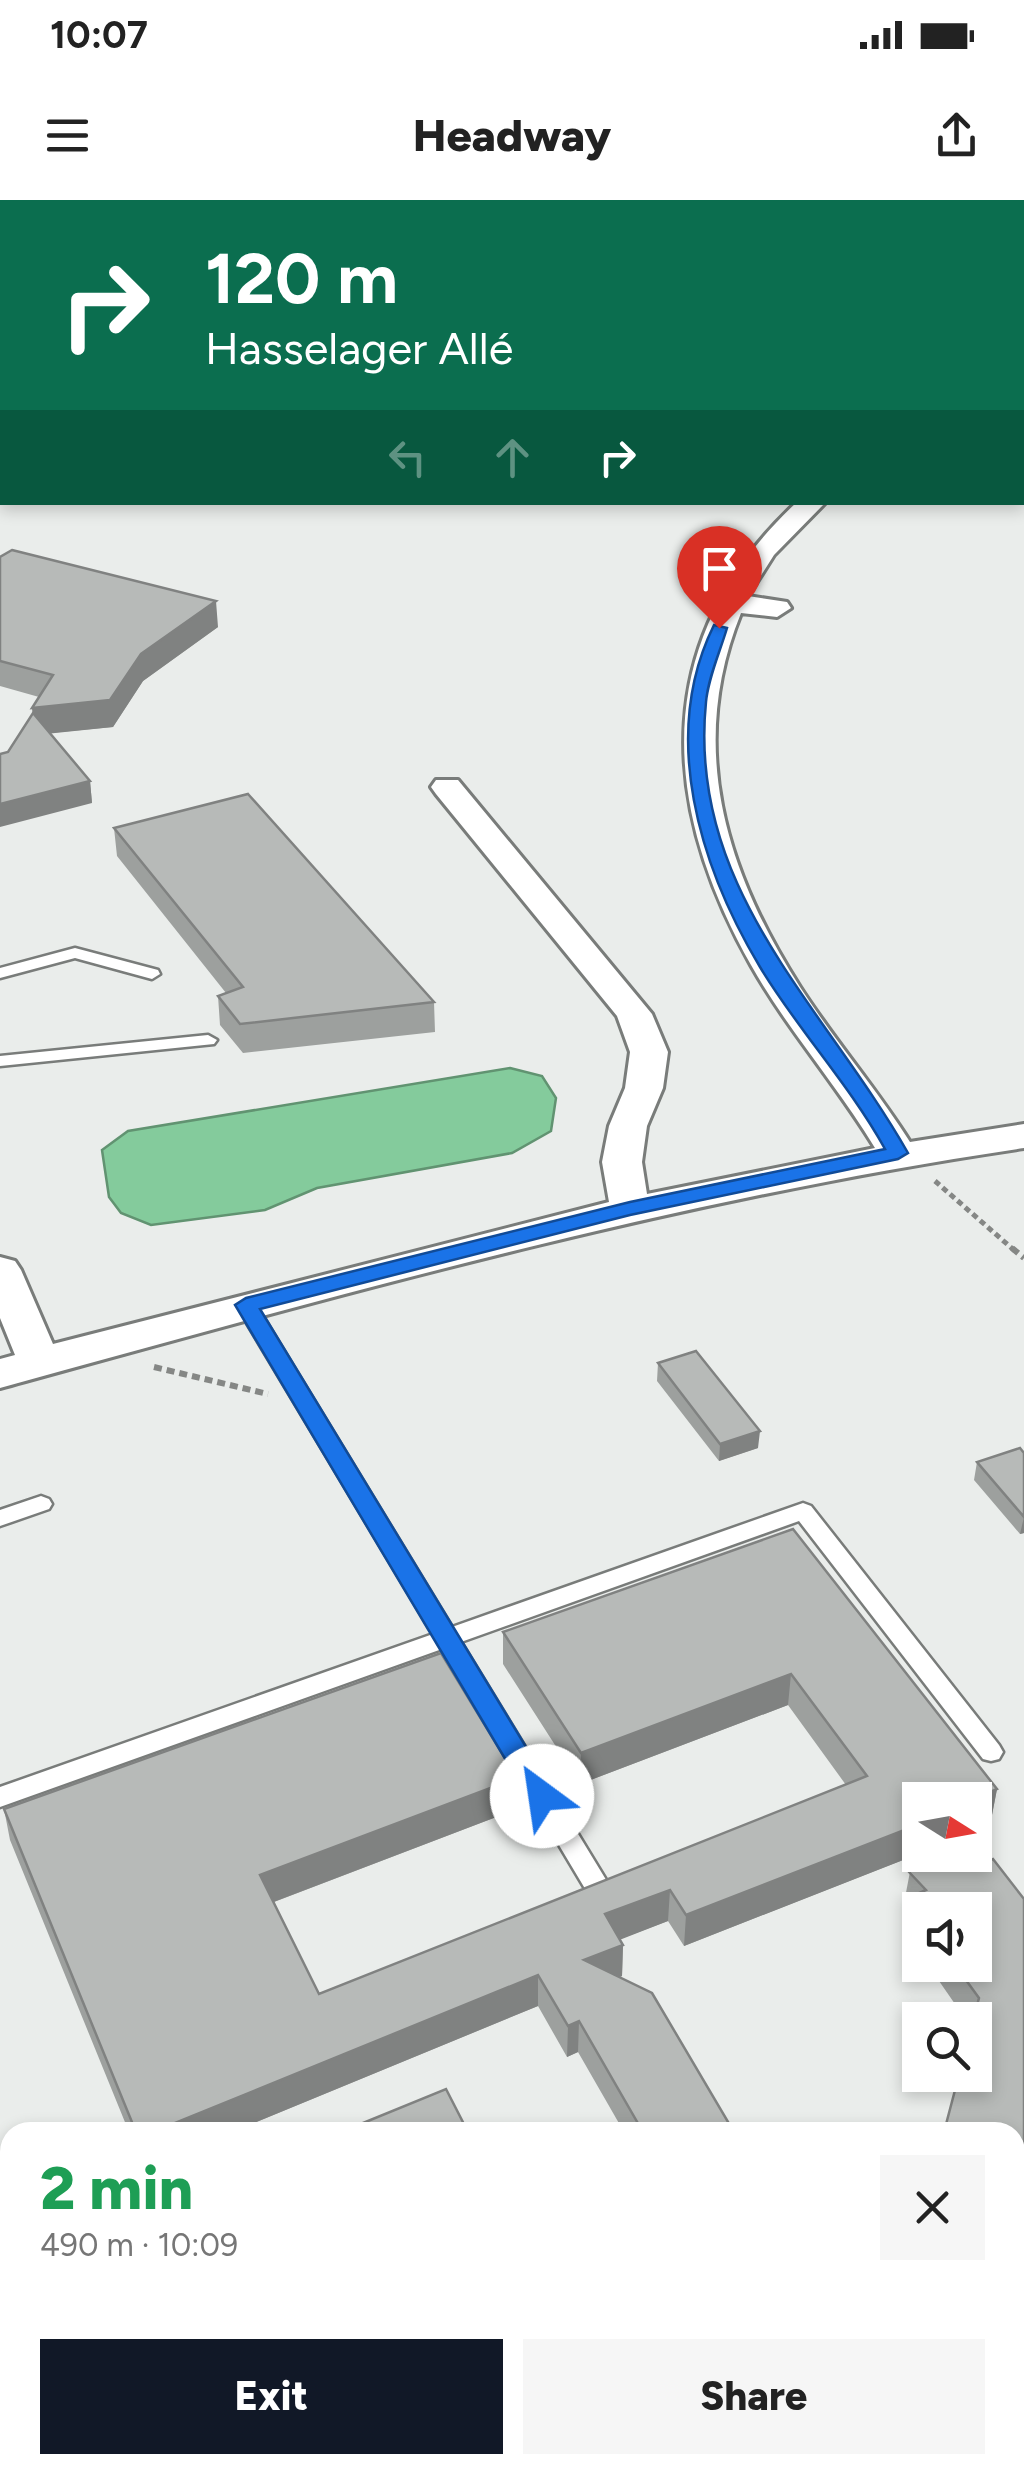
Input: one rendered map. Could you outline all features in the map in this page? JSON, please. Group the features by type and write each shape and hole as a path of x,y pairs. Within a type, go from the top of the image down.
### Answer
{"street":[{"path":"810,505 764,550 730,603 708,654 698,699 696,755 702,806 725,878 769,966 907,1152"},
{"path":"730,603 777,608"},
{"path":"447,787 634,1014 649,1052 644,1088 628,1126 622,1162 630,1208"},
{"path":"0,1270 20,1368 246,1305 630,1208 907,1152 1024,1136"}],"lane":[{"path":"0,974 75,954 152,974"},
{"path":"0,1061 208,1040"},
{"path":"246,1305 599,1890"},
{"path":"0,1518 42,1504"},
{"path":"0,1797 802,1511 991,1752"}],"path":[{"path":"907,1152 1024,1258"},
{"path":"138,1363 304,1402"}],"shaded area":[{"path":"510,1068 542,1076 556,1098 551,1131 512,1153 317,1188 265,1210 151,1225 121,1213 109,1197 102,1150 128,1131"}],"building":[{"path":"12,550 216,601 141,654 110,700 32,708 53,675 0,661 0,557"},
{"path":"33,713 90,781 0,804 0,754 8,752"},
{"path":"248,794 434,1002 240,1024 218,996 243,987 114,828"},
{"path":"696,1351 760,1431 720,1444 658,1363"},
{"path":"1020,1448 1024,1453 1024,1517 977,1462"},
{"path":"793,1529 992,1782 902,1782 902,1831 686,1915 670,1890 605,1914 623,1945 584,1960 652,1993 728,2122 637,2122 579,2021 568,2026 538,1975 178,2122 132,2122 4,1809 441,1653 517,1778 260,1875 319,1994 867,1776 791,1674 581,1753 503,1632"},
{"path":"993,1859 1024,1899 1024,2122 947,2122 955,2092 992,2092 992,2002 978,2002 967,1982 992,1982 992,1892 922,1892 926,1890 909,1872 992,1872"},
{"path":"446,2089 463,2122 365,2122"}],"route":[{"path":"542,1796 246,1305 630,1208 898,1153 871,1106 769,966 725,878 702,806 696,755 698,699 708,654 719,628"}]}
